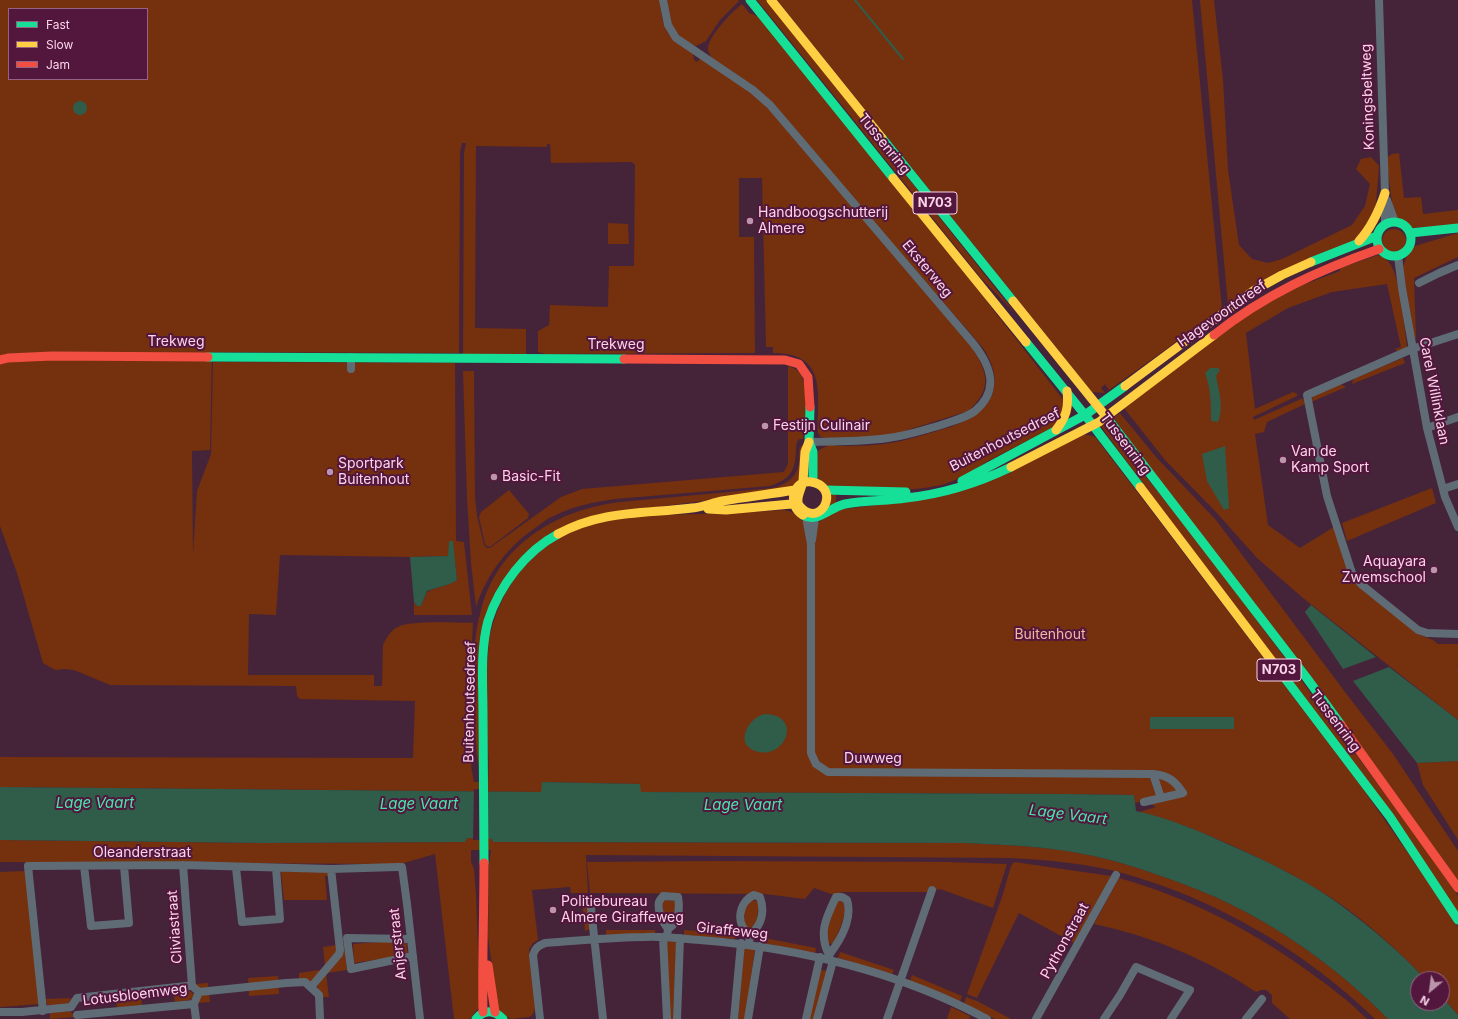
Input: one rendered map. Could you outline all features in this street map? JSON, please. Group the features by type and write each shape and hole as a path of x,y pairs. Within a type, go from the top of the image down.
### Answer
{"main road":[{"name":"Tussenring","path":"771,0 1106,416 1306,677 1458,888"},
{"name":"Tussenring","path":"752,3 1067,391 1390,817 1458,920"},
{"path":"1354,246 1368,232 1378,216 1385,193"},
{"path":"1395,222 1404,225 1410,237 1407,251 1398,256 1387,255 1379,249 1376,240 1381,228 1395,222"},
{"path":"1410,237 1434,236 1456,228"},
{"name":"Hagevoortdreef","path":"1098,406 1253,291 1282,275 1377,236"},
{"name":"Hagevoortdreef","path":"1093,426 1240,314 1317,272 1379,249"},
{"name":"Trekweg","path":"0,360 8,358 52,356 786,360 799,364 808,377 810,396 809,442 805,452 803,483"},
{"path":"1056,430 1067,416 1069,407 1067,391"},
{"name":"Buitenhoutsedreef","path":"946,488 1085,415 1098,406"},
{"name":"Buitenhoutsedreef","path":"826,508 830,509 845,504 898,499 982,480 1093,426"},
{"name":"Trekweg","path":"809,442 813,452 814,482"},
{"path":"796,507 805,512 822,516 826,508 827,498 825,490 814,482 803,483 795,490 792,499 796,507 806,517 816,515"},
{"path":"796,507 797,498 803,483"},
{"name":"Buitenhoutsedreef","path":"484,1012 482,971 484,939 483,660 485,636 489,618 500,594 514,572 543,542 564,529 611,515 692,508 795,490"},
{"name":"Buitenhoutsedreef","path":"825,490 904,492 932,491"},
{"name":"Buitenhoutsedreef","path":"692,508 726,510 760,507 796,507"},
{"name":"Buitenhoutsedreef","path":"484,939 495,1012"},
{"path":"476,1019 484,1012 490,1011 495,1012 503,1019"}],"street":[{"name":"Eksterweg","path":"663,0 668,25 676,38 753,90 770,105 972,342 982,355 989,368 991,384 986,399 975,411 961,418 923,430 889,438 860,441 809,442"},
{"name":"Koningsbeltweg","path":"1379,0 1385,225"},
{"name":"Koningsbeltweg","path":"1385,193 1395,222"},
{"name":"Carel Willinklaan","path":"1398,256 1412,350 1427,428 1442,489 1458,527"},
{"path":"1419,284 1458,265"},
{"path":"1458,334 1412,350 1307,395 1327,496 1352,572 1362,585 1418,630 1427,633 1458,634"},
{"path":"351,357 351,369"},
{"path":"1427,428 1458,417"},
{"path":"1442,489 1458,484"},
{"name":"Duwweg","path":"816,515 811,544 810,753 816,764 828,772 1153,774 1164,775 1179,787 1183,793 1144,802"},
{"name":"Duwweg","path":"806,517 811,544"},
{"path":"1153,774 1161,798"},
{"name":"Oleanderstraat","path":"43,1011 28,866 183,865 236,868 331,869 402,867"},
{"name":"Cliviastraat","path":"183,865 195,989"},
{"path":"84,866 91,926 129,923 124,866"},
{"name":"Anjerstraat","path":"402,867 420,1019"},
{"path":"236,868 242,922 280,918 276,868"},
{"path":"320,1019 319,995 312,988 339,954 340,950 331,869"},
{"name":"Pythonstraat","path":"1036,1019 1116,875"},
{"path":"886,1019 932,890"},
{"path":"806,1019 828,958 842,936 847,920 849,904 847,900 842,897 836,897 826,920 823,938 828,958 817,1019"},
{"path":"590,899 603,1019"},
{"path":"734,1019 745,944 750,934"},
{"path":"666,935 666,1019"},
{"name":"Giraffeweg","path":"539,1019 533,955 538,946 545,943 666,935 680,938 760,946 828,958 900,981 961,1006 987,1019"},
{"path":"411,939 347,938 351,969 413,956"},
{"path":"677,1019 680,938"},
{"path":"748,1019 760,946"},
{"path":"1104,1019 1136,967 1190,990 1171,1019"},
{"name":"Lotusbloemweg","path":"0,1012 43,1011 71,1007 77,998 186,986 195,989 305,982 312,988"},
{"name":"Lotusbloemweg","path":"71,1007 77,1017 194,1004 195,989"},
{"path":"1246,1019 1262,999"},
{"path":"194,1004 196,1019"}],"green space":[{"name":"Buitenhout","path":"0,0 660,0 664,26 672,37 693,53 694,60 697,62 701,58 750,90 771,111 971,346 981,364 985,380 984,388 976,403 968,411 898,433 876,437 836,438 836,446 884,444 900,441 952,426 975,415 989,401 993,392 994,384 992,366 983,348 770,102 744,80 713,59 710,55 708,50 711,38 732,13 742,4 750,14 759,17 971,277 991,307 1065,402 1065,416 1054,427 988,461 963,477 942,485 895,491 836,489 836,510 878,505 959,491 1006,474 1077,436 1087,435 1096,438 1358,782 1458,927 1458,1015 1450,1006 1450,971 1417,971 1377,933 1346,908 1318,890 1290,874 1231,845 1174,822 1139,812 1156,807 1145,800 1135,803 1134,795 640,792 640,784 542,782 542,792 0,787 0,757 413,758 415,701 300,699 297,696 296,686 110,685 74,670 55,670 43,663 17,573 0,526","holes":["462,143 466,143 464,153 463,354 526,354 526,329 475,328 476,146 547,147 547,144 550,144 551,163 632,162 635,165 634,266 609,266 608,307 550,305 549,325 538,331 538,352 545,354 755,353 754,237 739,237 739,178 762,178 766,347 773,347 773,353 791,355 803,360 811,368 816,378 818,391 818,433 821,437 826,438 827,446 819,450 816,461 816,472 820,481 829,488 830,513 816,525 805,526 797,515 784,510 627,516 603,520 580,527 560,537 542,550 526,565 512,582 501,602 493,623 488,646 486,673 486,719 489,766 488,782 474,782 471,766 474,761 470,681 473,623 413,623 395,628 389,634 383,645 382,686 374,686 374,675 248,675 249,614 276,615 280,555 410,557 449,556 449,546 453,546 457,580 427,592 421,606 417,606 414,602 414,615 472,615 464,542 456,541 455,363 213,362 211,454 197,491 193,554 192,451 210,450 212,352 459,353 460,152"]},
{"path":"666,0 739,1 720,20 706,41 696,46 684,41 672,27"},
{"path":"757,0 767,0 1015,313 981,278"},
{"path":"777,0 1192,0 1222,309 1109,390 1105,384 1101,388 1105,393 1092,392"},
{"path":"1200,0 1214,0 1223,80 1228,170 1239,245 1252,259 1268,263 1282,259 1352,225 1365,206 1370,184 1356,169 1361,159 1371,157 1379,166 1375,215 1356,241 1228,305"},
{"path":"1399,153 1404,198 1421,197 1423,214 1458,210 1458,225 1411,228 1397,219 1393,210 1386,158 1392,154"},
{"path":"608,223 628,224 629,244 608,244"},
{"path":"1394,229 1402,233 1406,241 1402,249 1394,253 1386,249 1382,241 1386,233"},
{"path":"1458,233 1458,257 1414,278 1416,338 1413,339 1403,267 1406,258 1415,246"},
{"path":"1378,255 1389,263 1394,271 1397,281 1403,315 1407,346 1406,349 1397,351 1395,349 1401,347 1387,284 1332,292 1288,308 1246,333 1255,409 1293,392 1297,394 1297,396 1253,417 1254,420 1301,399 1303,399 1305,404 1267,422 1264,432 1255,434 1268,525 1300,548 1334,527 1362,590 1420,635 1433,640 1438,644 1458,644 1458,720 1303,598 1257,558 1216,512 1165,460 1124,408 1237,319 1288,289 1340,271 1340,268"},
{"path":"1403,358 1405,363 1352,384 1355,378"},
{"path":"788,366 800,373 802,377 806,408 803,439 799,439 797,442 793,469 782,481 770,486 615,499 584,505 561,513 550,518 527,534 509,551 493,571 486,583 476,607 471,563 467,498 463,371 474,371 475,498 477,516 484,545 487,548 490,548 561,497 582,489 784,472 788,464"},
{"path":"1340,384 1346,387 1311,402 1313,396"},
{"path":"1120,413 1156,457 1216,520 1393,754 1458,851 1458,882 1113,418"},
{"path":"1100,425 1104,425 1205,550 1437,864 1458,896 1458,914"},
{"path":"803,445 799,481 787,490 657,507 552,532 492,602 479,767 475,740 474,652 476,631 489,587 501,566 516,549 533,534 553,522 574,513 597,506 620,502 777,487 790,480 796,472 799,463 800,447"},
{"path":"1432,488 1436,503 1347,541 1342,523"},
{"path":"509,490 529,514 528,518 490,547 487,546 485,544 479,517 481,512"},
{"path":"1458,761 1458,840 1423,785 1417,763"},
{"path":"467,838 492,839 493,842 965,843 1009,845 1068,851 1104,858 1173,880 1215,897 1254,916 1295,942 1334,970 1388,1019 1375,1019 1320,972 1259,931 1227,914 1194,898 1126,874 1097,867 1068,863 1009,858 586,855 588,893 571,893 570,887 532,890 538,940 533,943 529,949 535,1009 533,1014 529,1017 510,1019 498,1009 488,937 489,864 491,850 471,850 471,862 474,869 476,895 480,1006 470,1019 454,1019 435,854 404,863 393,864 0,862 0,840 264,843 465,842"},
{"path":"587,862 947,862 1007,864 993,908 940,889 927,892 842,892 834,895 814,888 805,899 765,894 590,893"},
{"path":"1014,862 1111,876 1074,943 1019,913 977,998 967,994 1002,897 1011,866"},
{"path":"283,869 326,870 330,876 325,876 327,900 284,900 281,873"},
{"path":"25,871 40,1004 0,1007 0,872"},
{"path":"1119,878 1193,905 1264,941 1339,994 1367,1019 1290,1019 1272,1003 1272,995 1266,990 1256,992 1218,969 1178,950 1136,935 1094,924"},
{"path":"582,897 588,897 590,929 585,931"},
{"path":"662,900 676,901 673,920 670,923 667,923 664,917"},
{"path":"752,900 757,901 759,905 756,924 751,928 746,927 744,915 746,903"},
{"path":"837,902 843,902 844,904 845,913 837,936 832,944 827,943 826,938 829,922"},
{"path":"606,930 655,930 655,934 606,935"},
{"path":"684,930 736,934 735,939 684,935"},
{"path":"764,938 816,948 815,953 764,943"},
{"path":"406,940 408,955 354,963 353,944"},
{"path":"666,941 676,942 673,1019 670,1019"},
{"path":"337,945 338,950 325,967 323,947"},
{"path":"342,945 344,945 347,970 327,973"},
{"path":"744,947 755,948 745,1019 738,1019"},
{"path":"840,952 894,970 892,974 838,958"},
{"path":"319,970 320,974 312,982 299,979 299,973"},
{"path":"820,970 828,971 815,1019 809,1019"},
{"path":"326,973 329,997 322,997 317,986"},
{"path":"912,975 962,996 960,1002 910,981"},
{"path":"278,976 279,994 249,996 248,978"},
{"path":"208,983 210,1002 197,1003 195,984"},
{"path":"173,989 187,989 195,995 190,1000 175,1002"},
{"path":"141,993 142,1005 117,1008 116,996"},
{"path":"966,997 977,1001 1011,1019 995,1019 964,1004"},
{"path":"71,998 68,1005 47,1005 46,999"},
{"path":"951,1007 970,1016 969,1019 947,1019"},
{"path":"68,1010 75,1017 50,1019 50,1013"}],"water":[{"path":"77,101 83,101 87,105 87,111 83,115 77,115 73,111 73,105"},
{"path":"1210,368 1218,368 1220,370 1216,376 1221,405 1218,422 1211,421 1210,391 1205,373"},
{"path":"1225,446 1229,508 1224,510 1207,481 1202,454"},
{"path":"449,541 453,541 457,580 447,585 427,591 421,606 417,606 414,602 410,557 448,556"},
{"path":"1311,605 1376,657 1343,669 1305,612"},
{"path":"1389,667 1458,720 1458,761 1417,763 1353,681"},
{"path":"765,714 777,716 784,722 787,730 786,738 781,745 774,750 764,753 753,750 748,746 745,741 745,736 749,725 759,716"},
{"path":"1150,717 1234,717 1234,729 1150,729"},
{"name":"Lage Vaart","path":"542,782 640,784 641,792 1134,795 1136,811 1161,817 1185,826 1247,853 1291,874 1333,900 1387,942 1417,971 1410,971 1410,1011 1450,1011 1450,1006 1458,1015 1458,1019 1388,1019 1334,970 1295,942 1254,916 1190,886 1164,877 1114,861 1054,849 965,843 493,842 492,839 467,838 465,842 264,843 0,840 0,787 541,792"}],"pier":[{"path":"474,789 488,789 488,840 473,840"}],"waterway":[{"path":"855,0 903,59"}],"traffic: fast":[{"path":"750,0 893,178"},
{"path":"882,138 1013,301"},
{"path":"1391,222 1397,222 1401,223 1408,229 1411,239 1410,246 1404,253 1397,256 1391,256 1387,255 1380,249 1377,242 1377,236 1378,232 1384,225 1391,222"},
{"path":"1410,233 1458,228"},
{"path":"1311,262 1377,236"},
{"path":"1026,342 1085,415 1140,487"},
{"path":"208,357 624,359"},
{"path":"962,481 1085,415 1125,386"},
{"path":"810,407 809,442 813,452 813,482"},
{"path":"1108,419 1306,677 1341,725"},
{"path":"803,515 813,518 845,504 891,500 947,491 973,483 1011,467"},
{"path":"825,490 906,492"},
{"path":"484,863 482,668 485,632 499,595 515,571 535,550 558,534"},
{"path":"1284,677 1390,817 1458,920"},
{"path":"476,1019 486,1012 493,1012 503,1019"}],"traffic: slow":[{"path":"771,0 882,138"},
{"path":"893,178 1026,342"},
{"path":"1359,241 1375,218 1385,193"},
{"path":"1125,386 1253,291 1282,275 1311,262"},
{"path":"1013,301 1108,419"},
{"path":"1011,467 1099,422 1214,335"},
{"path":"1056,430 1066,412 1068,402 1067,391"},
{"path":"803,515 798,511 794,500 794,494 800,485 805,482 812,482 820,485 825,490 827,497 826,503 818,512 812,513 805,511 798,503 798,497 802,484 803,481 805,452 809,442"},
{"path":"1140,487 1284,677"},
{"path":"558,534 574,526 607,517 696,507 722,501 795,490"},
{"path":"708,509 726,510 791,504 799,506"}],"traffic: jam":[{"path":"1214,335 1252,308 1293,285 1335,266 1379,249"},
{"path":"0,360 8,358 52,356 208,357"},
{"path":"624,359 785,360 799,364 808,377 810,407"},
{"path":"1341,725 1458,888"},
{"path":"483,1012 484,863"},
{"path":"488,965 495,1012"}],"place":[{"name":"Handboogschutterij Almere","path":"750,221"},
{"name":"Festijn Culinair","path":"765,426"},
{"name":"Van de Kamp Sport","path":"1283,460"},
{"name":"Sportpark Buitenhout","path":"330,472"},
{"name":"Basic-Fit","path":"494,477"},
{"name":"Aquayara Zwemschool","path":"1434,570"},
{"name":"Politiebureau Almere Giraffeweg","path":"553,910"}]}
